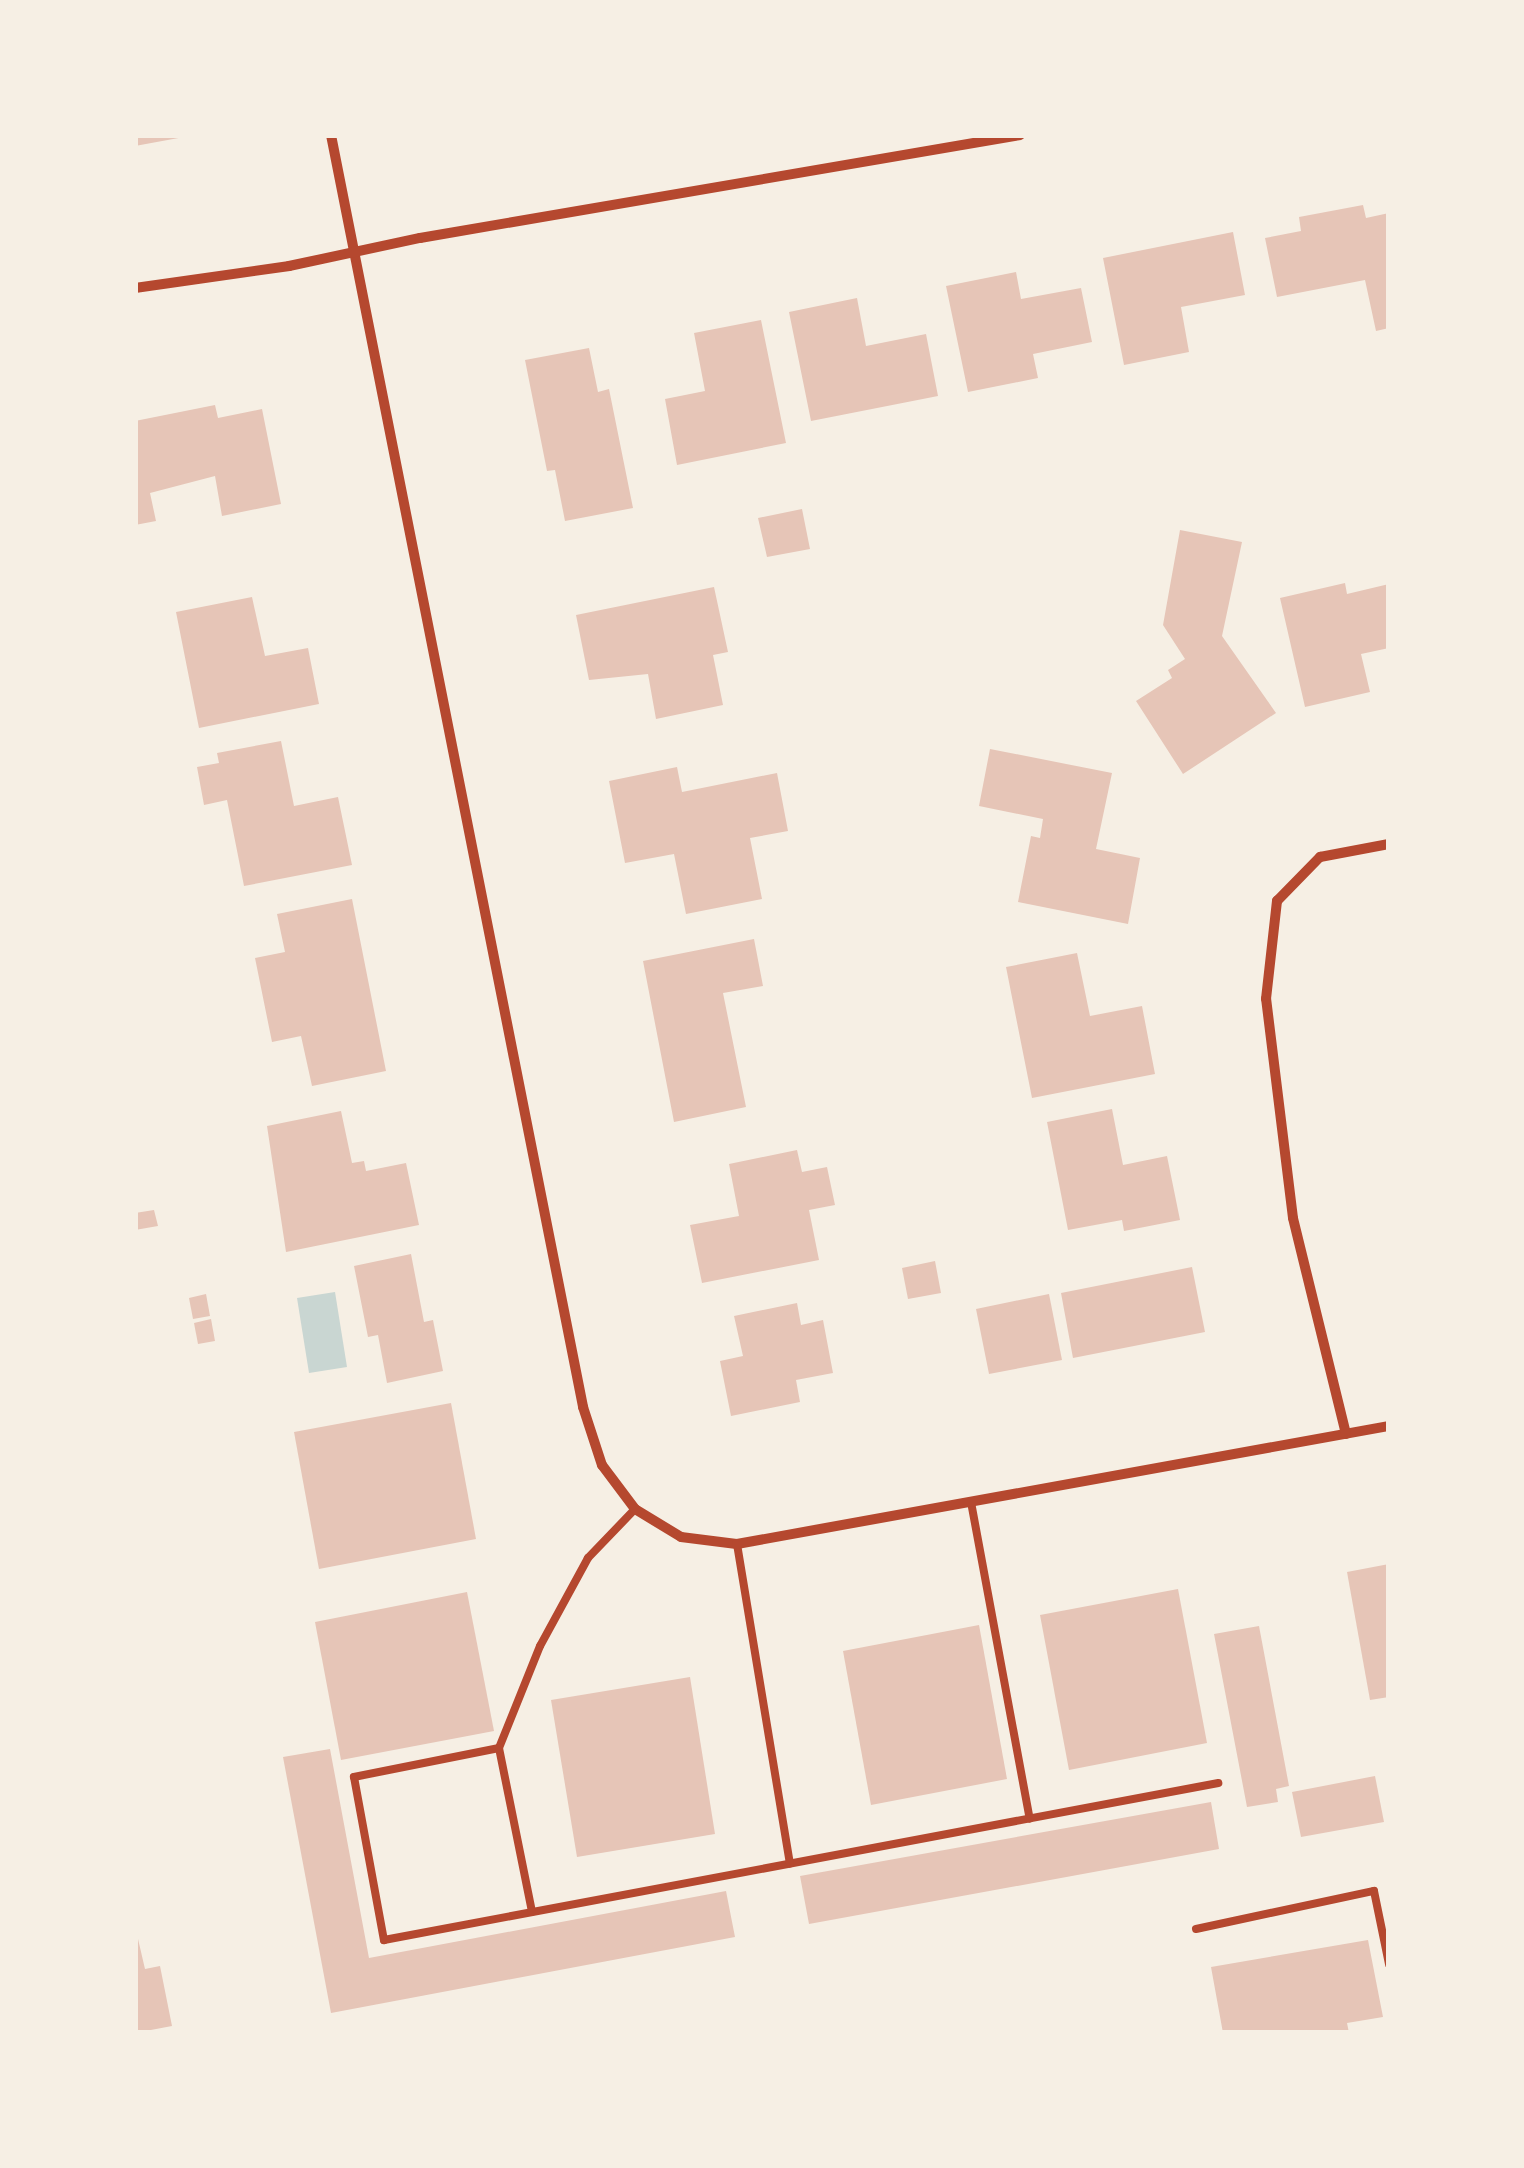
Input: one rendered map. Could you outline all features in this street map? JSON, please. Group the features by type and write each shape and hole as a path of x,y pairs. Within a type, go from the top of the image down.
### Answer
{"street":[{"path":"332,135 583,1407 602,1465 634,1508 681,1537 737,1544 1389,1426"},
{"path":"135,288 1020,135"},
{"path":"1346,1434 1293,1218 1266,998 1277,900 1320,856 1389,844"}],"lane":[{"path":"971,1502 1030,1819"},
{"path":"532,1912 499,1748 540,1646 588,1558 634,1508"},
{"path":"737,1544 790,1864"},
{"path":"499,1748 354,1777 384,1940 1218,1784"},
{"path":"1196,1929 1374,1890 1389,1964"}],"shaded area":[{"path":"335,1292 347,1367 309,1373 297,1298"}],"building":[{"path":"135,135 183,135 184,137 135,146"},
{"path":"1363,205 1366,218 1389,213 1389,328 1376,331 1365,280 1277,297 1265,238 1301,231 1299,217"},
{"path":"1233,232 1245,295 1181,307 1189,352 1124,365 1103,258"},
{"path":"1016,272 1021,299 1081,288 1092,342 1033,354 1038,378 968,392 946,286"},
{"path":"857,298 866,346 926,334 938,396 811,421 789,312"},
{"path":"761,320 786,443 677,465 665,399 705,391 694,333"},
{"path":"589,348 598,392 609,389 633,508 565,521 555,470 547,471 525,360"},
{"path":"215,405 218,418 262,409 281,504 222,516 215,476 150,493 156,521 135,525 135,421"},
{"path":"802,509 810,549 767,557 758,518"},
{"path":"1180,530 1242,542 1222,636 1276,713 1183,774 1136,701 1172,678 1168,670 1185,659 1163,625"},
{"path":"1345,583 1347,594 1389,584 1389,648 1361,654 1370,692 1305,707 1280,598"},
{"path":"714,587 728,652 713,655 723,705 656,719 648,674 589,680 576,615"},
{"path":"252,597 265,656 308,648 319,704 199,728 176,612"},
{"path":"281,741 294,806 338,797 352,865 244,886 227,800 204,805 197,767 219,763 217,753"},
{"path":"990,749 1112,773 1096,849 1140,858 1128,924 1018,902 1031,836 1040,838 1043,819 979,806"},
{"path":"677,767 682,792 777,773 788,831 750,838 762,899 686,914 674,854 625,863 609,781"},
{"path":"352,899 386,1071 312,1086 301,1036 272,1042 255,958 285,952 277,914"},
{"path":"754,939 763,986 723,993 746,1107 674,1122 643,961"},
{"path":"1077,953 1090,1016 1142,1006 1155,1074 1032,1098 1006,967"},
{"path":"1112,1109 1123,1165 1167,1156 1180,1220 1124,1231 1122,1220 1068,1230 1047,1122"},
{"path":"341,1111 352,1163 364,1161 366,1171 406,1163 419,1225 286,1252 267,1126"},
{"path":"797,1150 802,1172 827,1167 835,1205 809,1210 819,1260 702,1283 690,1225 739,1216 729,1164"},
{"path":"154,1210 158,1226 135,1230 135,1213"},
{"path":"411,1254 424,1322 433,1320 443,1371 387,1383 378,1335 368,1337 354,1266"},
{"path":"935,1261 941,1293 908,1299 902,1268"},
{"path":"1192,1267 1205,1332 1073,1358 1061,1293"},
{"path":"206,1294 210,1316 193,1319 189,1298"},
{"path":"1049,1294 1062,1360 989,1374 976,1309"},
{"path":"797,1303 801,1325 823,1320 833,1373 796,1380 800,1402 731,1416 720,1361 743,1356 734,1316"},
{"path":"211,1319 215,1341 198,1344 194,1323"},
{"path":"451,1403 476,1539 319,1569 294,1432"},
{"path":"1389,1564 1389,1697 1370,1700 1347,1572"},
{"path":"1178,1589 1207,1743 1069,1770 1040,1615"},
{"path":"467,1592 494,1731 341,1760 315,1622"},
{"path":"979,1625 1007,1779 871,1805 843,1651"},
{"path":"1259,1626 1289,1786 1276,1789 1278,1802 1247,1807 1214,1634"},
{"path":"690,1677 715,1834 577,1857 551,1700"},
{"path":"330,1749 369,1958 726,1891 735,1937 331,2013 283,1757"},
{"path":"1375,1776 1384,1822 1301,1837 1292,1792"},
{"path":"1211,1802 1219,1849 809,1924 800,1876"},
{"path":"135,1926 145,1969 160,1966 172,2026 135,2033"},
{"path":"1368,1940 1383,2017 1347,2023 1349,2033 1223,2033 1211,1967"}]}
